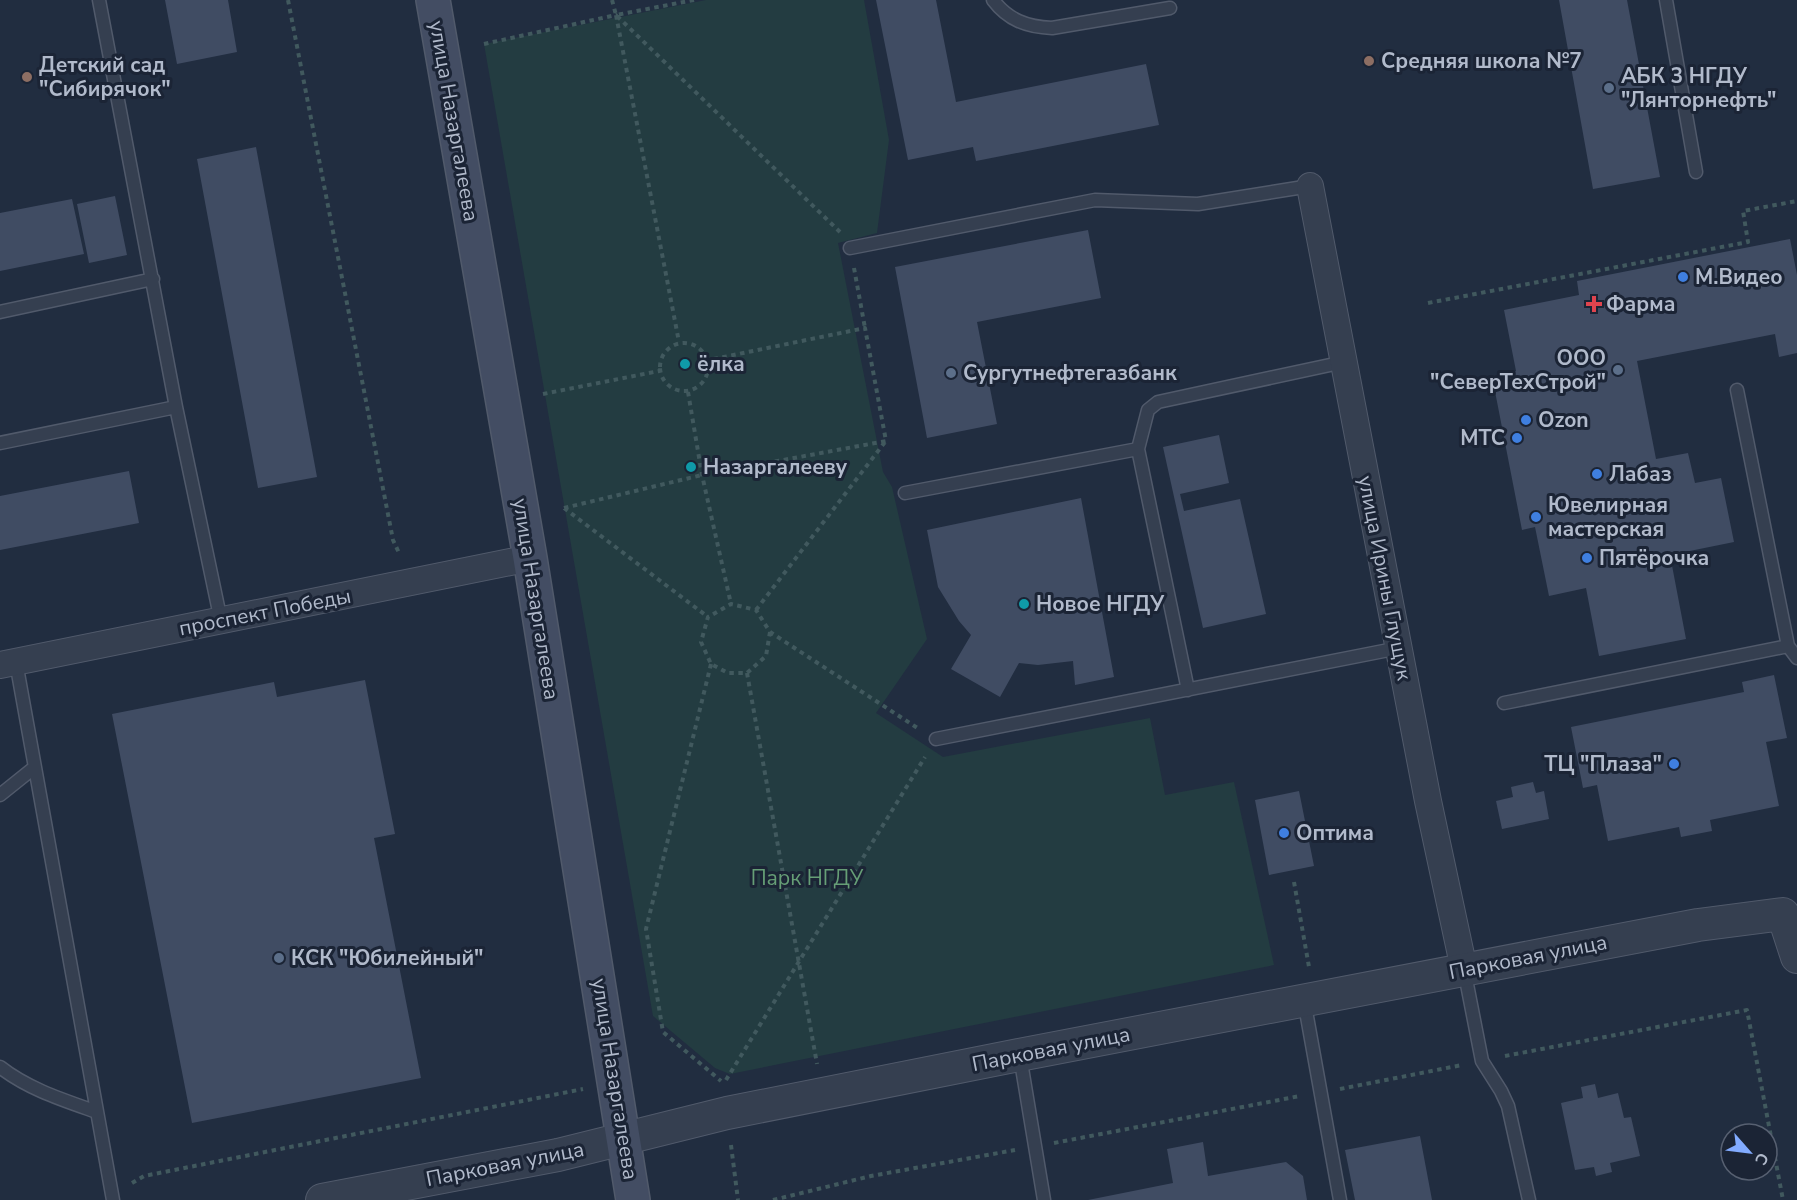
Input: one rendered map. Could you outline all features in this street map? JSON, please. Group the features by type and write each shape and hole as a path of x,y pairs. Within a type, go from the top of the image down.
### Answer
{"main road":[{"name":"улица Назаргалеева","path":"433,0 530,558 633,1200"}],"street":[{"name":"улица Ирины Глущук","path":"1310,186 1428,801 1464,969"},
{"name":"проспект Победы","path":"8,663 530,558"},
{"name":"Парковая улица","path":"322,1200 558,1155 727,1113 1019,1055 1304,999 1790,909"},
{"path":"1790,909 1797,957"}],"lane":[{"path":"99,0 176,407 222,621"},
{"path":"993,0 1001,11 1017,21 1052,28 1170,8"},
{"path":"1666,0 1696,172"},
{"path":"850,248 1095,200 1198,204 1310,186"},
{"path":"0,312 153,279"},
{"path":"1188,690 1138,449 1148,410 1158,402 1344,362"},
{"path":"1737,390 1788,646 1797,658"},
{"path":"0,443 176,407"},
{"path":"905,493 1138,449"},
{"path":"1504,703 1788,646"},
{"path":"936,739 1399,648"},
{"path":"8,663 35,767 113,1197"},
{"path":"0,795 35,767"},
{"path":"1464,969 1482,1061 1508,1106 1529,1200"},
{"path":"1304,999 1340,1200"},
{"path":"1019,1055 1044,1200"},
{"path":"0,1067 12,1077 40,1091 97,1112"}],"path":[{"path":"288,0 393,540 410,583"},
{"path":"612,0 679,342"},
{"path":"484,45 694,0"},
{"path":"616,15 848,240 850,248 886,441 756,610"},
{"path":"1428,303 1748,242 1743,211 1797,201"},
{"path":"709,360 865,328"},
{"path":"679,342 700,346 709,360 705,381 688,392 669,388 659,371 663,352 679,342"},
{"path":"543,394 659,371"},
{"path":"688,392 702,475 730,604"},
{"path":"708,617 564,508 702,475 886,441"},
{"path":"724,1084 936,739 770,632 756,610 730,604 708,617 701,642 711,664 728,674 747,673 766,656 770,632"},
{"path":"711,664 646,929 663,1032 724,1084"},
{"path":"747,673 818,1066"},
{"path":"724,1084 736,1081"},
{"path":"113,1197 144,1176 582,1089"},
{"path":"731,1145 738,1200"}],"green space":[{"name":"Парк НГДУ","path":"706,0 864,0 889,140 877,233 838,243 883,472 892,487 927,639 876,713 943,757 1150,718 1165,795 1234,782 1274,965 730,1074 715,1068 653,1016 484,44"}],"building":[{"path":"165,0 228,0 237,52 177,64"},
{"path":"876,0 936,0 956,102 1146,64 1159,125 976,161 973,147 908,160"},
{"name":"АБК 3 НГДУ \"Лянторнефть\"","path":"1559,0 1627,0 1660,177 1593,189"},
{"path":"256,147 317,477 258,488 197,159"},
{"path":"115,196 127,255 89,263 77,204"},
{"path":"72,199 84,254 0,271 0,213"},
{"name":"Сургутнефтегазбанк","path":"1088,230 1101,298 977,322 997,424 927,438 895,267"},
{"path":"1790,239 1797,275 1797,353 1779,357 1775,334 1637,361 1656,459 1688,453 1695,483 1721,478 1734,542 1670,555 1686,639 1599,656 1586,588 1549,596 1535,527 1522,530 1492,376 1516,371 1504,310 1579,295 1577,281"},
{"path":"1219,435 1229,483 1180,494 1184,511 1240,499 1266,614 1203,628 1163,447"},
{"path":"129,471 139,523 0,550 0,496"},
{"name":"Новое НГДУ","path":"1081,498 1114,677 1075,685 1073,661 1038,665 1019,663 1000,697 951,669 971,635 959,621 938,587 927,530"},
{"name":"ТЦ \"Плаза\"","path":"1774,675 1787,738 1766,742 1779,806 1710,820 1712,831 1681,837 1679,827 1608,841 1597,785 1583,788 1571,727 1744,692 1742,682"},
{"name":"КСК \"Юбилейный\"","path":"365,680 395,834 374,838 421,1078 192,1123 112,714 274,682 277,697"},
{"path":"1533,782 1536,793 1544,791 1549,819 1502,829 1496,801 1513,797 1511,787"},
{"name":"Оптима","path":"1299,791 1314,866 1269,875 1255,800"},
{"path":"1595,1084 1598,1098 1618,1093 1624,1118 1631,1117 1640,1156 1610,1163 1612,1172 1596,1176 1594,1167 1575,1170 1561,1103 1583,1098 1581,1087"},
{"path":"1420,1136 1432,1200 1355,1200 1345,1150"},
{"path":"1203,1142 1208,1176 1286,1162 1303,1176 1307,1200 1088,1200 1173,1183 1167,1149"}],"place":[{"name":"Средняя школа №7","path":"1369,61"},
{"name":"Детский сад \"Сибирячок\"","path":"27,77"},
{"name":"АБК 3 НГДУ \"Лянторнефть\"","path":"1609,88"},
{"name":"М.Видео","path":"1683,277"},
{"name":"Фарма","path":"1594,304"},
{"name":"ёлка","path":"685,364"},
{"name":"ООО \"СеверТехСтрой\"","path":"1618,370"},
{"name":"Сургутнефтегазбанк","path":"951,373"},
{"name":"Ozon","path":"1526,420"},
{"name":"МТС","path":"1517,438"},
{"name":"Назаргалееву","path":"691,467"},
{"name":"Лабаз","path":"1597,474"},
{"name":"Ювелирная мастерская","path":"1536,517"},
{"name":"Пятёрочка","path":"1587,558"},
{"name":"Новое НГДУ","path":"1024,604"},
{"name":"ТЦ \"Плаза\"","path":"1674,764"},
{"name":"Оптима","path":"1284,833"},
{"name":"КСК \"Юбилейный\"","path":"279,958"}]}
